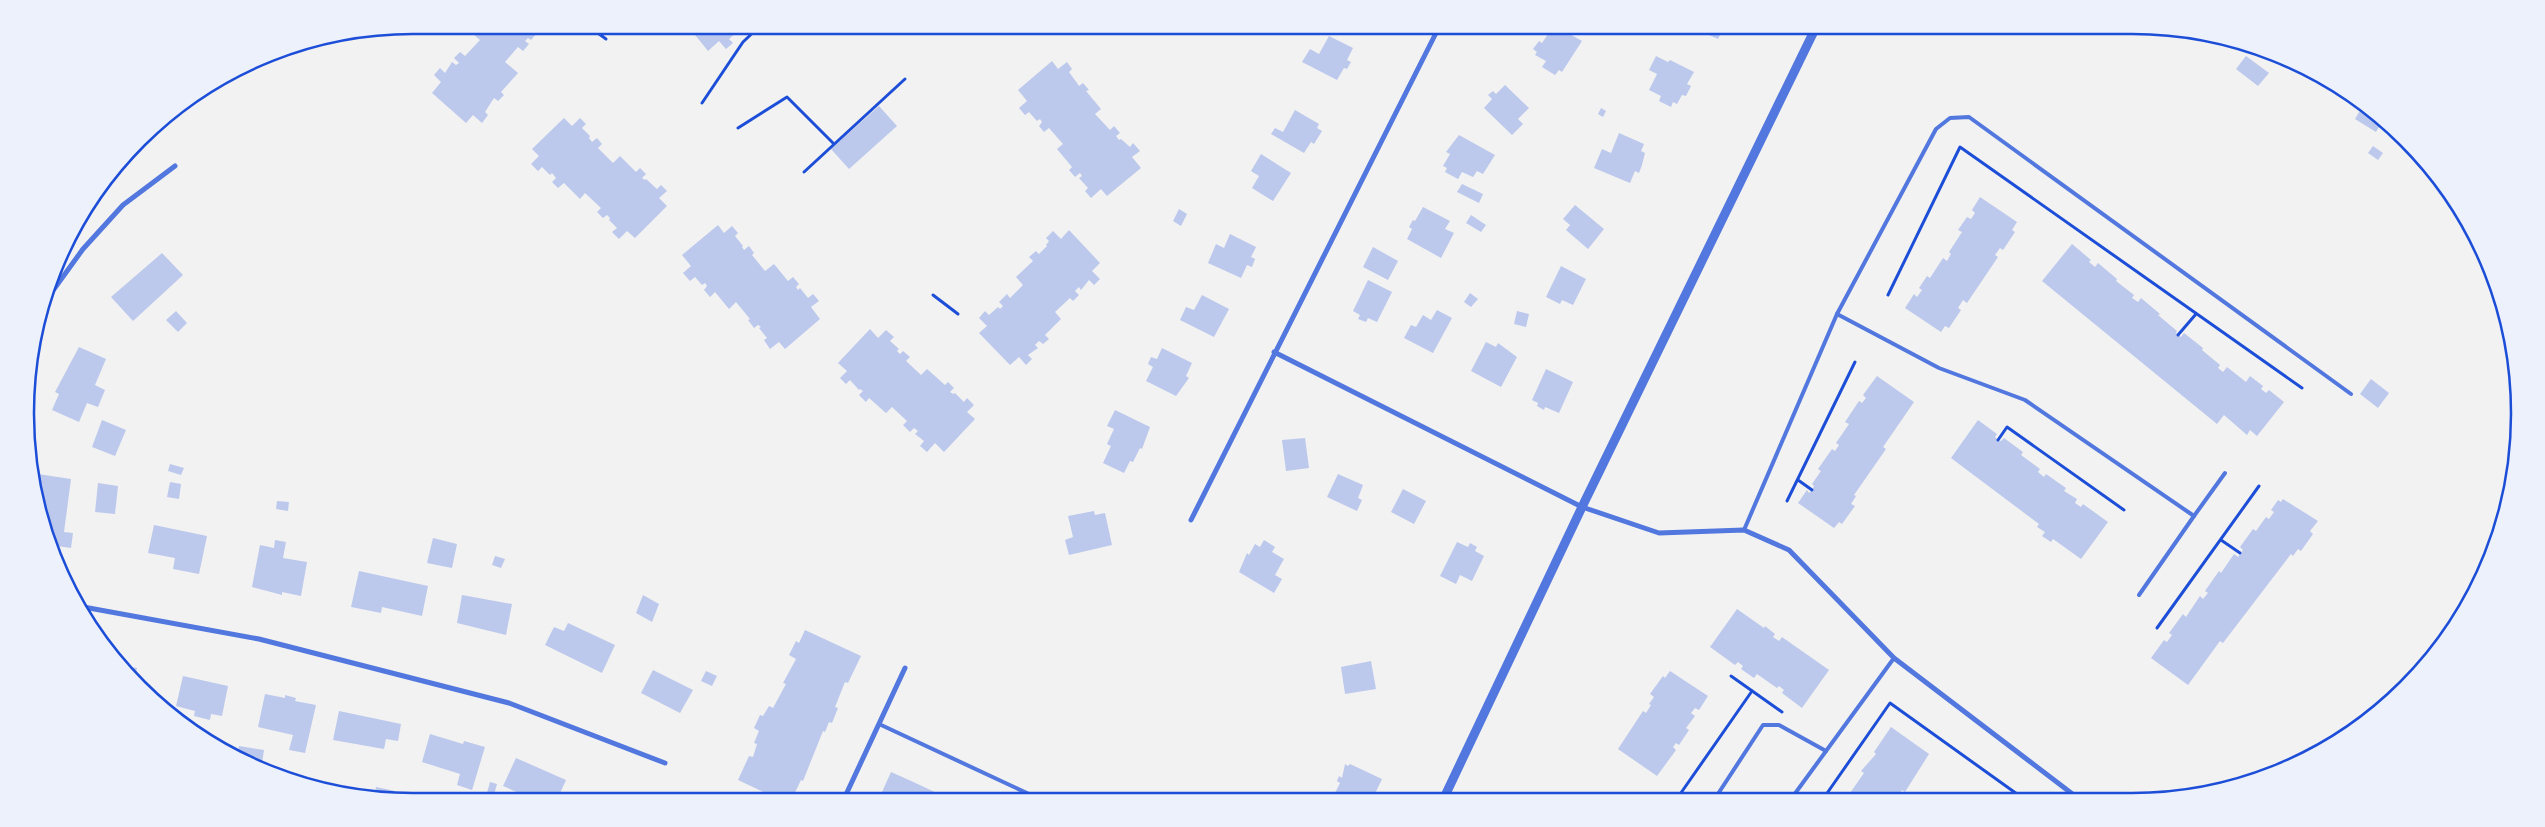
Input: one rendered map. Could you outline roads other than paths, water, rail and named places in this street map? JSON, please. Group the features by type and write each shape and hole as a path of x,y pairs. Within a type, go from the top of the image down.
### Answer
{"street":[{"path":"1191,520 1435,34"},
{"path":"1446,793 1582,507 1813,34"},
{"path":"56,287 83,249 123,205 174,166"},
{"path":"1274,352 1582,507 1658,533 1744,530 1789,550 1894,658 2071,793"},
{"path":"88,608 259,639 509,703 665,764"},
{"path":"847,793 905,668"}],"lane":[{"path":"1744,530 1837,314 1936,129 1950,118 1969,117 2351,394"},
{"path":"1837,314 1939,368 2025,400 2194,516"},
{"path":"2139,595 2225,473"},
{"path":"1795,793 1894,658"},
{"path":"879,724 1027,793"},
{"path":"1719,793 1763,725 1780,725 1826,751"}]}
